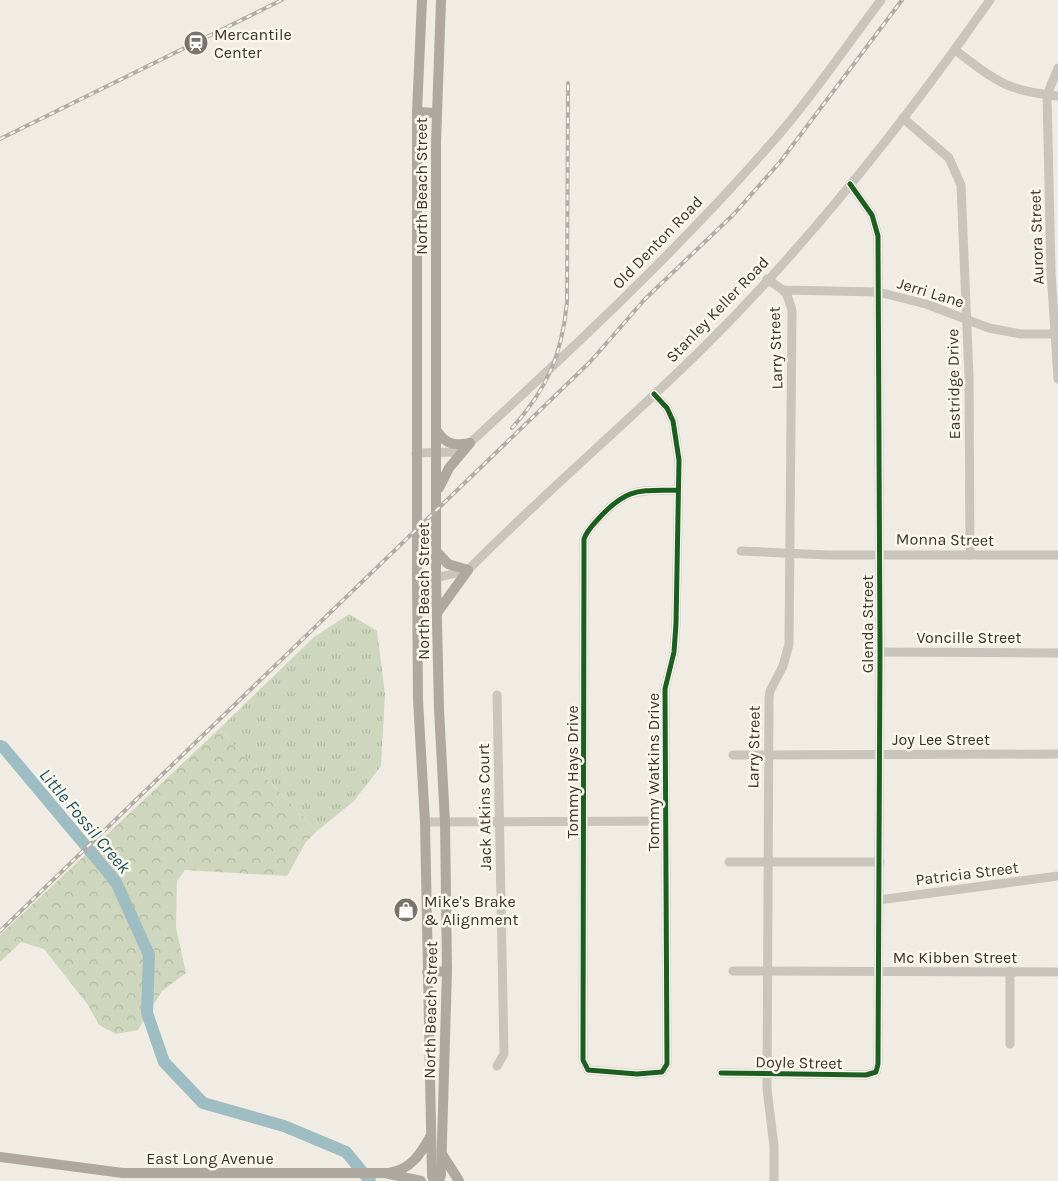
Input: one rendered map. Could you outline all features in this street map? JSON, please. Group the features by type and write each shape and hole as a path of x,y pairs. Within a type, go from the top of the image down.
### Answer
{"main road":[{"name":"North Beach Street","path":"422,0 417,112 416,453 418,700 425,822 432,1176 434,1181"},
{"name":"North Beach Street","path":"439,1181 442,1153 447,971 445,822 439,709 436,578 436,113 441,0"},
{"path":"417,112 436,113"},
{"path":"417,257 436,257"},
{"path":"437,431 442,440 450,444 470,443"},
{"path":"437,491 449,468 470,443"},
{"path":"437,552 448,564 468,570 441,605 437,614"},
{"path":"427,972 447,971"},
{"path":"385,1173 406,1167 415,1160 431,1135"},
{"path":"442,1153 459,1181"},
{"name":"East Long Avenue","path":"0,1156 123,1177 385,1173 420,1181"}],"street":[{"name":"Old Denton Road","path":"416,453 454,452 470,443 662,261 752,165 804,106 881,0"},
{"name":"Stanley Keller Road","path":"417,578 436,578 468,570 703,347 767,279 850,184 955,50 990,0"},
{"path":"955,50 1004,85 1030,93 1058,96"},
{"path":"1047,95 1058,68"},
{"name":"Aurora Street","path":"1047,95 1058,379"},
{"name":"Eastridge Drive","path":"903,118 950,158 962,185 970,555"},
{"name":"Glenda Street","path":"850,184 876,225 878,292 880,972 878,1064 876,1072"},
{"path":"767,279 783,290"},
{"name":"Jerri Lane","path":"783,290 878,292 926,304 989,328 1020,334 1056,334"},
{"name":"Larry Street","path":"774,1181 774,1146 769,1111 767,1074 767,754 770,690 783,666 789,644 792,310 787,295 783,290"},
{"name":"Tommy Watkins Drive","path":"583,1060 588,1070 600,1072 662,1072 667,1064 664,688 674,652 676,624 679,460 674,421 667,408 654,394"},
{"name":"Tommy Hays Drive","path":"583,1060 585,823 584,539 593,525 624,494 639,490 678,490"},
{"name":"Monna Street","path":"741,551 1058,555"},
{"name":"Voncille Street","path":"880,652 1058,653"},
{"name":"Jack Atkins Court","path":"497,695 504,1054 497,1066"},
{"name":"Joy Lee Street","path":"733,754 1058,754"},
{"path":"425,822 585,823 664,821"},
{"path":"729,862 880,862"},
{"name":"Patricia Street","path":"879,900 1058,876"},
{"name":"Mc Kibben Street","path":"733,971 767,969 880,972 1058,972"},
{"path":"1010,971 1010,1044"},
{"name":"Doyle Street","path":"721,1073 866,1075 876,1072"}],"green space":[{"path":"349,614 377,631 385,694 381,766 354,801 317,831 219,729 314,637"},
{"path":"219,729 317,831 306,842 287,876 185,870 177,881 176,927 186,973 162,991 138,1030 116,1034 99,1025 88,1005 44,949 21,942 0,962 0,935"}],"waterway":[{"name":"Little Fossil Creek","path":"0,746 3,747 116,882 149,955 147,1013 164,1062 203,1103 284,1126 346,1152 370,1181"}],"railway":[{"path":"0,139 282,0"},
{"path":"0,931 590,362 645,299 734,214 780,162 902,0"},
{"path":"512,428 535,399 551,370 557,355 565,321 567,302 568,83"}],"cycle path":[{"path":"721,1073 866,1075 876,1072 878,1064 880,652 878,236 872,215 850,184"},
{"path":"654,394 667,408 673,421 679,460 676,624 674,652 665,689 667,1064 662,1072 637,1074 588,1070 583,1060 584,539 600,517 618,500 643,491 677,490"}],"place":[{"name":"Mercantile Center","path":"196,43"},
{"name":"Mike's Brake & Alignment","path":"406,910"}]}
